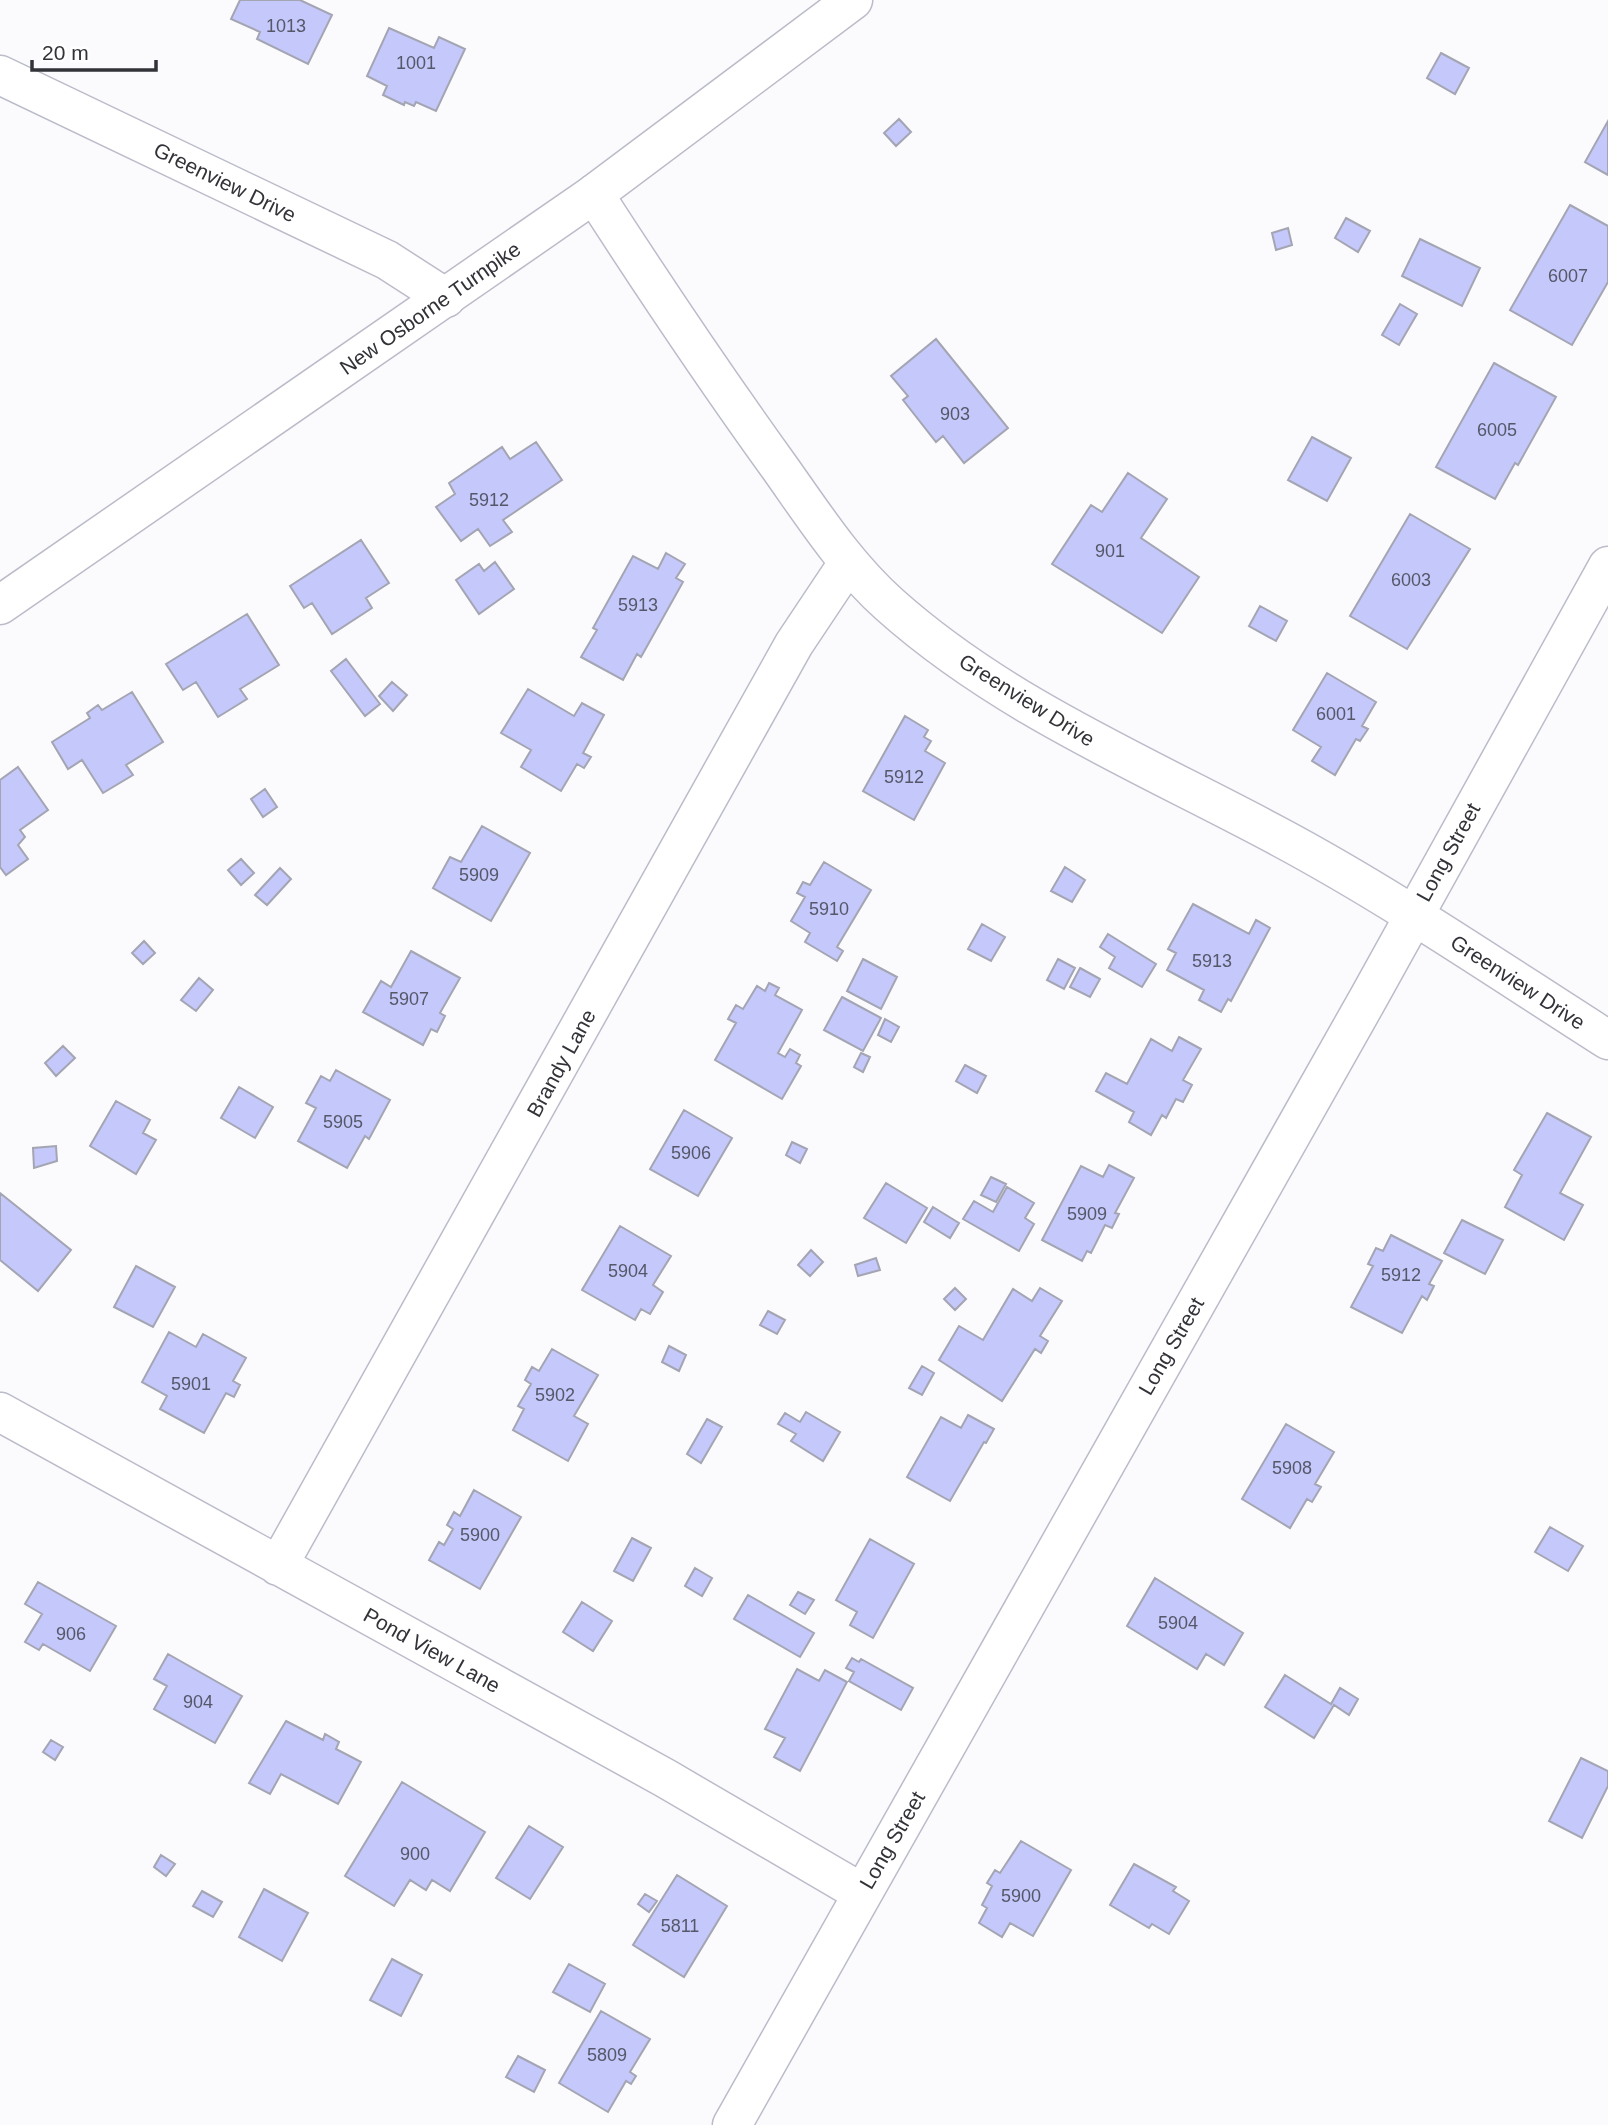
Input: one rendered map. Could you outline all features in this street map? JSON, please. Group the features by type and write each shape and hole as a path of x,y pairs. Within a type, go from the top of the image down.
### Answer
{"street":[{"name":"New Osborne Turnpike","path":"0,606 594,194 853,0"},
{"name":"Greenview Drive","path":"0,75 387,260 446,298"},
{"name":"Greenview Drive","path":"594,194 696,352 848,563 891,606 992,680 1105,750 1275,834 1413,915 1608,1040"},
{"name":"Brandy Lane","path":"278,1566 794,644 848,563"},
{"name":"Long Street","path":"732,2125 1608,566"},
{"name":"Pond View Lane","path":"0,1412 665,1778 862,1893"}],"building":[{"path":"240,0 300,0 332,15 308,64 257,39 260,32 231,19"},
{"path":"389,28 434,48 439,37 465,49 436,111 416,102 414,106 405,102 404,105 383,95 387,86 367,76"},
{"path":"1441,53 1469,68 1455,94 1427,78"},
{"path":"899,119 911,132 896,146 884,133"},
{"path":"1608,121 1608,175 1585,162"},
{"path":"1570,205 1608,226 1608,282 1572,345 1510,310"},
{"path":"1346,218 1370,231 1358,252 1335,238"},
{"path":"1288,228 1292,245 1276,250 1272,233"},
{"path":"1420,239 1480,268 1462,306 1402,276"},
{"path":"1400,304 1417,314 1399,345 1382,335"},
{"path":"936,339 1008,428 964,463 943,436 936,442 903,400 908,396 891,376"},
{"path":"1494,363 1556,397 1518,465 1515,463 1495,499 1436,467"},
{"path":"1312,437 1351,458 1327,501 1288,480"},
{"path":"536,442 562,480 503,520 512,532 490,546 478,529 461,541 436,507 455,494 449,483 502,447 510,459"},
{"path":"1128,473 1167,499 1141,538 1199,577 1162,633 1052,564 1091,505 1102,512"},
{"path":"1410,514 1470,549 1407,649 1350,616"},
{"path":"361,540 389,583 366,598 372,608 332,634 312,603 304,608 290,586"},
{"path":"666,553 685,564 676,578 683,582 641,657 637,654 623,680 581,657 597,630 593,628 633,556 658,569"},
{"path":"495,562 514,589 479,614 456,580 479,564 484,571"},
{"path":"1260,606 1287,621 1276,641 1249,626"},
{"path":"247,614 279,665 240,689 247,699 218,717 196,682 183,690 166,664"},
{"path":"346,659 380,704 365,716 331,671"},
{"path":"1327,673 1376,702 1362,726 1368,729 1360,741 1356,739 1335,775 1312,761 1321,747 1293,730"},
{"path":"392,682 407,695 393,711 379,696"},
{"path":"528,689 574,716 582,703 604,715 583,753 591,757 584,768 577,764 561,791 521,767 531,750 501,733"},
{"path":"132,692 163,742 126,765 133,775 103,793 82,760 68,769 52,742 90,718 87,713 98,705 102,710"},
{"path":"905,716 928,730 924,737 931,741 925,751 945,763 914,820 863,791"},
{"path":"18,767 48,810 20,830 25,837 18,845 28,859 6,875 0,867 0,780"},
{"path":"265,789 277,807 263,817 251,799"},
{"path":"482,826 530,853 491,921 433,888 450,857 461,862"},
{"path":"241,859 254,873 241,885 228,870"},
{"path":"824,862 871,890 837,947 843,951 837,961 805,942 810,933 791,921 805,897 797,893 803,882 810,885"},
{"path":"1065,867 1085,880 1072,902 1051,891"},
{"path":"280,868 291,879 267,905 255,895"},
{"path":"1193,904 1249,934 1256,920 1270,928 1231,1001 1228,999 1221,1012 1199,1000 1204,990 1167,970 1176,953 1168,949"},
{"path":"982,924 1005,937 991,961 968,949"},
{"path":"1108,934 1156,964 1142,987 1109,968 1115,957 1100,947"},
{"path":"144,941 155,953 143,964 132,953"},
{"path":"411,951 460,978 440,1013 445,1016 437,1032 431,1029 423,1045 363,1012 381,981 391,987"},
{"path":"863,959 897,977 881,1009 847,991"},
{"path":"1058,959 1075,968 1064,989 1047,980"},
{"path":"1080,968 1100,979 1090,997 1070,987"},
{"path":"199,978 213,990 196,1011 181,1000"},
{"path":"769,983 779,988 775,995 802,1010 778,1053 785,1057 790,1049 800,1055 796,1063 801,1066 782,1099 715,1060 736,1023 728,1019 736,1005 743,1009 757,986 765,991"},
{"path":"842,997 881,1018 863,1051 824,1030"},
{"path":"885,1019 899,1027 891,1042 878,1035"},
{"path":"1179,1037 1201,1049 1183,1080 1192,1085 1183,1102 1176,1099 1166,1118 1162,1115 1151,1135 1129,1122 1134,1112 1096,1091 1106,1073 1127,1084 1151,1039 1172,1051"},
{"path":"63,1046 75,1058 56,1076 45,1063"},
{"path":"861,1053 870,1057 863,1072 854,1067"},
{"path":"965,1065 986,1076 977,1093 956,1081"},
{"path":"336,1070 390,1100 369,1139 365,1136 347,1168 298,1141 316,1108 306,1103 321,1076 330,1081"},
{"path":"239,1087 273,1107 255,1138 221,1118"},
{"path":"116,1101 150,1120 143,1133 156,1140 136,1174 90,1146"},
{"path":"684,1110 732,1138 698,1196 650,1169"},
{"path":"1547,1113 1591,1137 1560,1193 1583,1205 1564,1240 1505,1207 1522,1175 1514,1170"},
{"path":"792,1142 807,1149 800,1163 786,1155"},
{"path":"56,1146 57,1161 34,1168 33,1148"},
{"path":"1109,1165 1134,1178 1115,1213 1119,1214 1112,1228 1105,1225 1091,1253 1087,1251 1082,1261 1042,1240 1081,1166 1103,1177"},
{"path":"991,1177 1006,1184 996,1202 981,1195"},
{"path":"886,1183 927,1208 906,1243 864,1218"},
{"path":"1007,1187 1034,1203 1025,1218 1034,1224 1019,1251 963,1219 974,1201 993,1212"},
{"path":"0,1193 71,1250 38,1291 0,1260"},
{"path":"933,1207 959,1223 950,1238 924,1222"},
{"path":"1462,1220 1503,1240 1485,1274 1444,1253"},
{"path":"620,1226 671,1256 653,1285 663,1292 650,1314 641,1309 635,1320 582,1290"},
{"path":"1391,1235 1442,1261 1429,1284 1434,1286 1427,1300 1422,1296 1402,1333 1351,1307 1373,1266 1368,1264 1376,1248 1383,1251"},
{"path":"811,1250 823,1262 810,1276 798,1265"},
{"path":"876,1258 880,1270 858,1276 855,1265"},
{"path":"136,1266 175,1287 153,1327 114,1307"},
{"path":"955,1288 966,1299 955,1310 944,1299"},
{"path":"1040,1288 1062,1301 1040,1336 1048,1341 1041,1353 1035,1349 1002,1401 939,1360 959,1326 983,1340 1013,1289 1032,1301"},
{"path":"768,1311 785,1320 777,1334 760,1325"},
{"path":"169,1332 196,1347 203,1334 246,1358 233,1381 240,1385 234,1397 226,1393 204,1433 160,1409 167,1396 142,1382"},
{"path":"669,1346 686,1355 679,1371 662,1362"},
{"path":"552,1349 598,1375 574,1416 588,1424 568,1461 513,1430 524,1409 518,1406 531,1384 525,1380 532,1367 539,1371"},
{"path":"922,1366 934,1373 922,1395 909,1388"},
{"path":"806,1412 840,1432 823,1461 791,1441 796,1434 778,1424 785,1413 800,1422"},
{"path":"968,1415 994,1429 950,1501 907,1477 941,1417 961,1428"},
{"path":"707,1419 722,1427 701,1463 687,1454"},
{"path":"1286,1424 1334,1452 1315,1484 1321,1487 1312,1502 1307,1499 1290,1528 1242,1499"},
{"path":"474,1490 521,1517 480,1589 429,1560 439,1542 444,1545 453,1529 447,1525 454,1512 460,1516"},
{"path":"1550,1527 1583,1546 1568,1571 1535,1552"},
{"path":"632,1538 651,1548 633,1581 614,1571"},
{"path":"870,1539 914,1564 873,1638 850,1625 857,1612 836,1600"},
{"path":"695,1568 712,1578 702,1596 685,1586"},
{"path":"1155,1578 1243,1633 1224,1665 1206,1654 1197,1669 1127,1626"},
{"path":"38,1582 116,1626 90,1671 43,1644 39,1650 25,1642 42,1614 25,1604"},
{"path":"798,1592 814,1600 805,1614 790,1605"},
{"path":"748,1595 814,1633 800,1657 734,1619"},
{"path":"582,1602 612,1621 593,1651 563,1632"},
{"path":"168,1654 242,1696 215,1743 154,1709 167,1686 154,1679"},
{"path":"852,1658 859,1662 861,1659 913,1688 901,1710 849,1681 854,1672 846,1668"},
{"path":"797,1669 819,1681 825,1670 847,1682 800,1771 774,1757 785,1738 765,1729"},
{"path":"1285,1675 1331,1704 1340,1688 1358,1699 1349,1715 1334,1705 1314,1738 1265,1707"},
{"path":"286,1721 323,1740 325,1734 339,1742 336,1749 361,1762 338,1804 281,1774 270,1794 249,1783"},
{"path":"51,1740 63,1747 55,1760 43,1752"},
{"path":"1581,1758 1608,1771 1608,1786 1582,1838 1549,1821"},
{"path":"402,1782 485,1832 450,1891 432,1880 426,1890 410,1880 394,1906 345,1876"},
{"path":"529,1826 563,1847 530,1899 496,1878"},
{"path":"1021,1841 1071,1870 1033,1936 1010,1923 1002,1937 979,1923 987,1908 982,1905 992,1886 987,1883 995,1870 1000,1873"},
{"path":"161,1855 175,1864 166,1876 154,1867"},
{"path":"1134,1864 1176,1887 1173,1891 1189,1901 1169,1934 1152,1924 1149,1928 1110,1905"},
{"path":"677,1875 727,1906 684,1977 633,1945"},
{"path":"264,1889 308,1913 282,1961 239,1937"},
{"path":"202,1891 222,1902 213,1917 193,1906"},
{"path":"645,1894 657,1901 649,1912 638,1904"},
{"path":"392,1959 422,1975 401,2016 370,2000"},
{"path":"569,1964 605,1984 590,2012 553,1992"},
{"path":"601,2011 650,2039 630,2072 636,2076 631,2084 626,2081 608,2112 559,2083"},
{"path":"518,2056 545,2070 534,2092 506,2077"}]}
